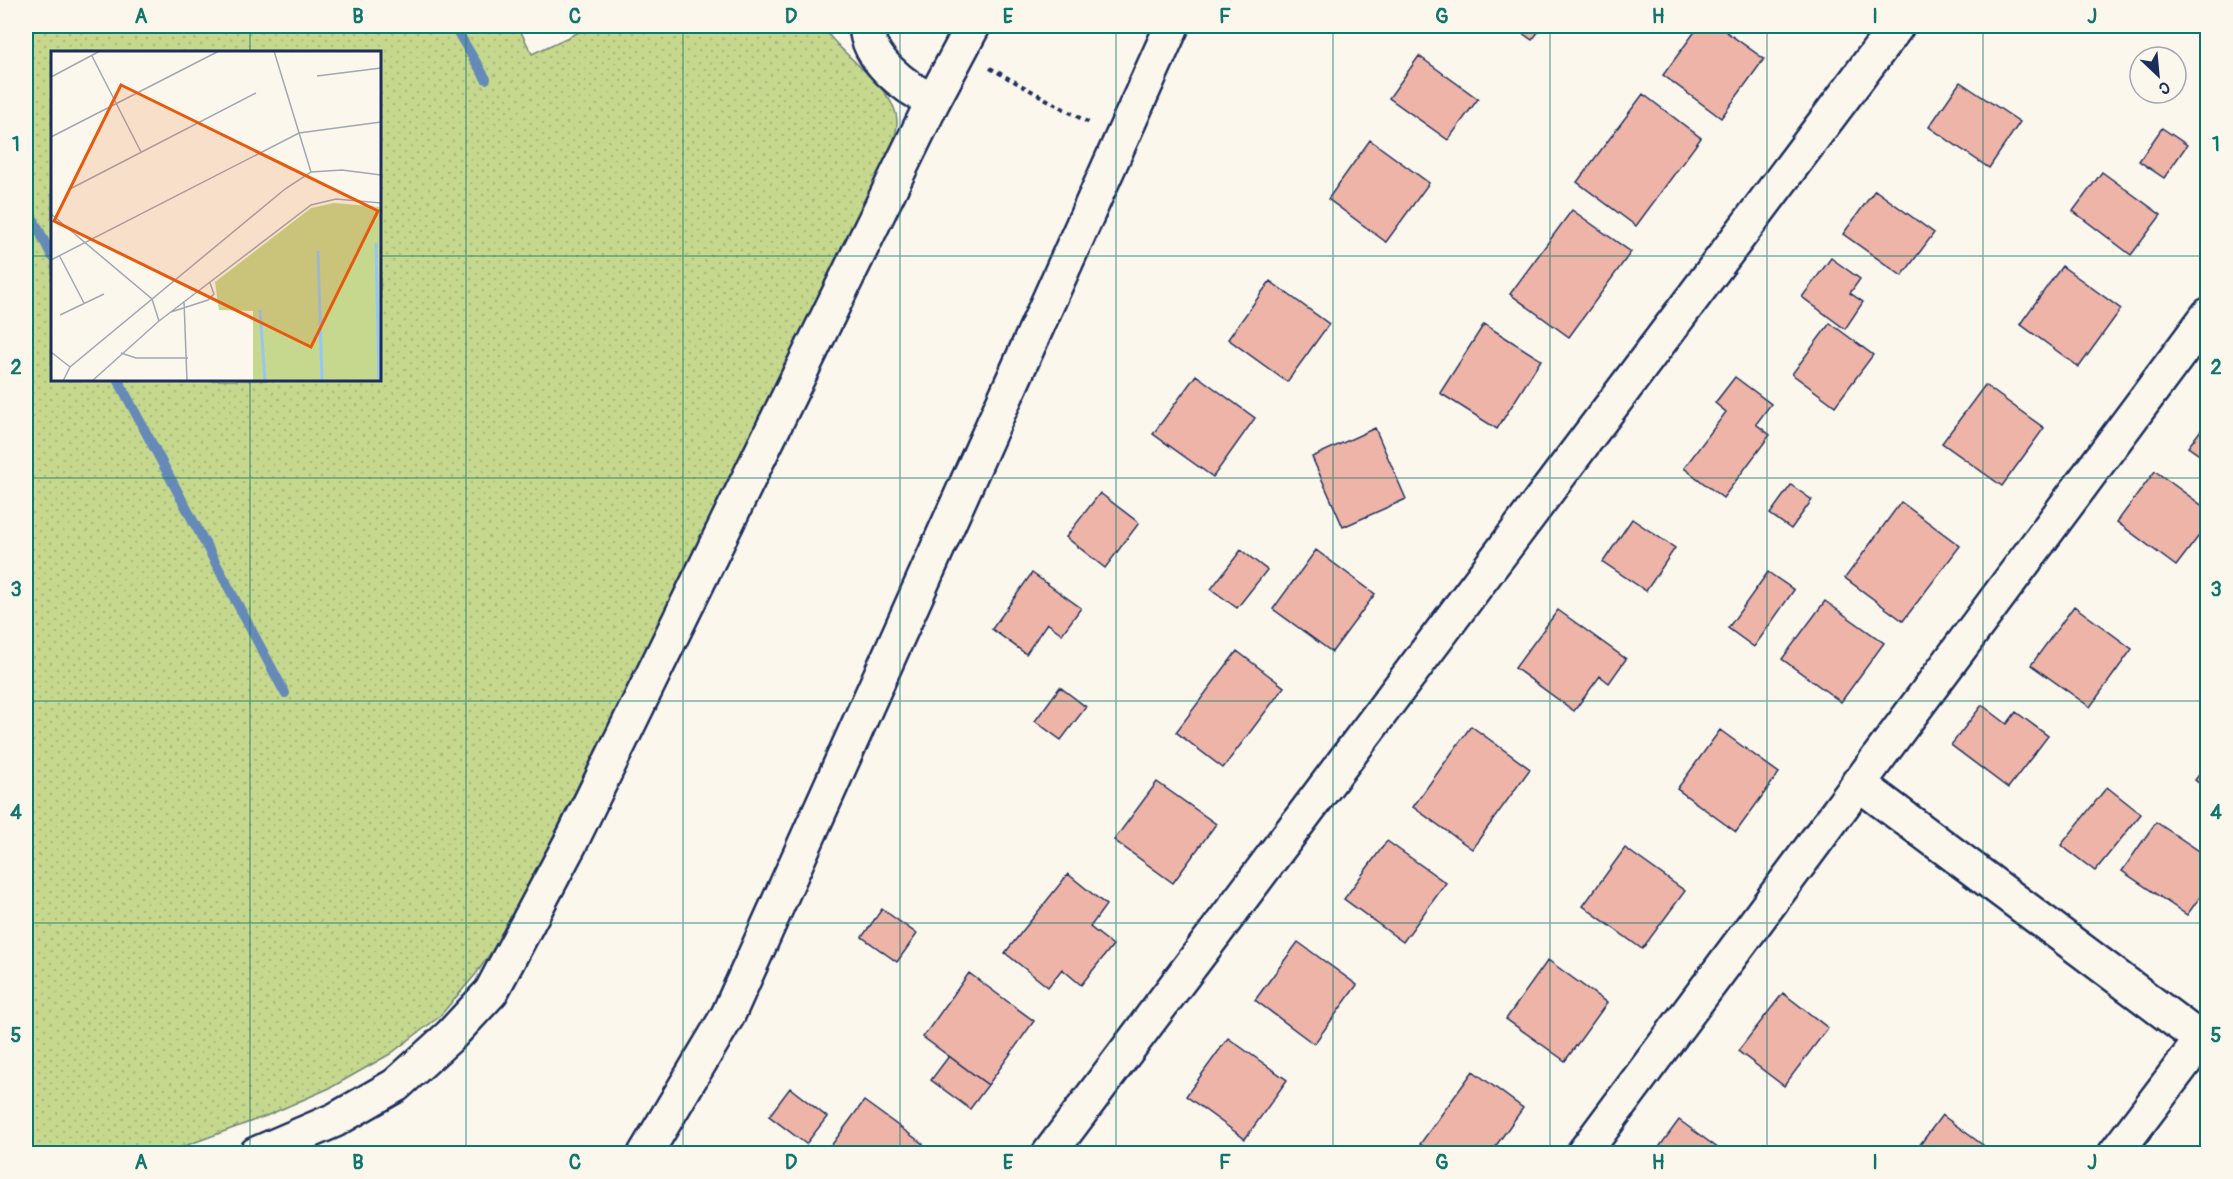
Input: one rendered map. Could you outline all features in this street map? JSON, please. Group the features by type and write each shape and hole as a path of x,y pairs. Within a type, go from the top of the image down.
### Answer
{"street":[{"path":"866,26 867,37 877,57 912,91 933,101"},
{"path":"256,1154 335,1120 396,1085 451,1035 491,992 572,840 933,101 973,26"},
{"path":"645,1154 728,1015 1172,26"},
{"path":"1049,1154 1897,26"},
{"path":"1583,1154 2208,315"},
{"path":"1858,783 2205,1039 2115,1154"}],"path":[{"path":"987,67 1121,140"}],"green space":[{"path":"26,26 518,26 532,54 592,26 823,26 841,49 888,97 897,121 892,147 508,928 476,974 439,1017 390,1054 332,1087 266,1116 166,1153 26,1153"}],"building":[{"path":"1512,26 1543,26 1532,40"},
{"path":"1699,26 1718,26 1764,59 1721,118 1663,75"},
{"path":"1419,56 1478,99 1448,140 1389,98"},
{"path":"1960,82 2020,122 1989,168 1929,127"},
{"path":"1643,94 1701,138 1636,226 1577,182"},
{"path":"2162,128 2187,145 2164,178 2139,161"},
{"path":"1370,140 1429,183 1386,242 1328,199"},
{"path":"2102,172 2161,215 2131,255 2073,211"},
{"path":"1875,190 1934,233 1902,276 1843,234"},
{"path":"1572,210 1631,252 1569,337 1510,294"},
{"path":"1831,258 1860,279 1850,293 1863,302 1845,329 1802,297"},
{"path":"2062,266 2121,309 2079,367 2020,324"},
{"path":"1270,281 1329,324 1287,382 1228,339"},
{"path":"1830,323 1873,355 1835,406 1792,374"},
{"path":"1484,324 1541,360 1497,429 1440,393"},
{"path":"1196,375 1255,418 1213,477 1153,434"},
{"path":"1735,377 1771,404 1756,424 1770,435 1723,498 1684,468 1726,412 1715,403"},
{"path":"1985,385 2044,428 2002,486 1942,443"},
{"path":"2208,421 2208,461 2188,447"},
{"path":"1375,428 1406,499 1343,527 1312,457"},
{"path":"2155,471 2208,510 2208,524 2176,566 2117,522"},
{"path":"1791,485 1812,500 1791,529 1770,514"},
{"path":"1100,493 1139,523 1105,568 1066,537"},
{"path":"1901,502 1960,546 1903,621 1845,578"},
{"path":"1632,519 1675,548 1646,591 1603,562"},
{"path":"1241,550 1267,570 1237,608 1211,589"},
{"path":"1316,550 1375,594 1332,652 1273,609"},
{"path":"1768,572 1794,590 1754,647 1728,628"},
{"path":"1032,573 1081,608 1062,634 1047,623 1026,654 992,629"},
{"path":"1825,601 1884,643 1841,702 1782,659"},
{"path":"2074,606 2132,649 2090,707 2031,665"},
{"path":"1558,610 1626,659 1609,683 1600,676 1574,711 1515,668"},
{"path":"1237,651 1284,687 1223,768 1176,732"},
{"path":"1060,687 1086,707 1061,740 1035,721"},
{"path":"1982,705 2007,724 2016,712 2048,736 2008,788 1951,745"},
{"path":"1471,726 1530,769 1472,849 1413,807"},
{"path":"1720,730 1779,773 1736,832 1677,789"},
{"path":"2208,763 2208,790 2195,780"},
{"path":"1157,782 1216,824 1173,883 1114,840"},
{"path":"2107,787 2141,814 2095,871 2061,845"},
{"path":"2156,822 2208,857 2208,886 2187,915 2122,871"},
{"path":"1387,841 1446,883 1403,942 1344,899"},
{"path":"1625,848 1685,891 1642,949 1583,906"},
{"path":"1068,874 1106,905 1090,927 1113,945 1081,985 1062,969 1048,987 1005,953"},
{"path":"882,909 917,934 897,962 862,937"},
{"path":"1298,942 1357,985 1314,1044 1255,1000"},
{"path":"1548,960 1607,1003 1565,1061 1506,1019"},
{"path":"969,973 1034,1021 988,1085 923,1037"},
{"path":"1783,993 1828,1028 1784,1086 1738,1051"},
{"path":"1228,1038 1287,1080 1245,1139 1186,1096"},
{"path":"949,1056 988,1085 970,1109 931,1080"},
{"path":"1473,1071 1523,1108 1490,1154 1434,1154 1420,1144"},
{"path":"790,1088 827,1117 806,1144 769,1116"},
{"path":"864,1101 923,1144 916,1154 825,1154"},
{"path":"1942,1115 1995,1154 1913,1154"},
{"path":"1679,1120 1726,1154 1663,1154 1657,1150"}],"waterway":[{"path":"454,26 486,79"},
{"path":"26,205 51,254"},
{"path":"119,381 285,693"}]}
